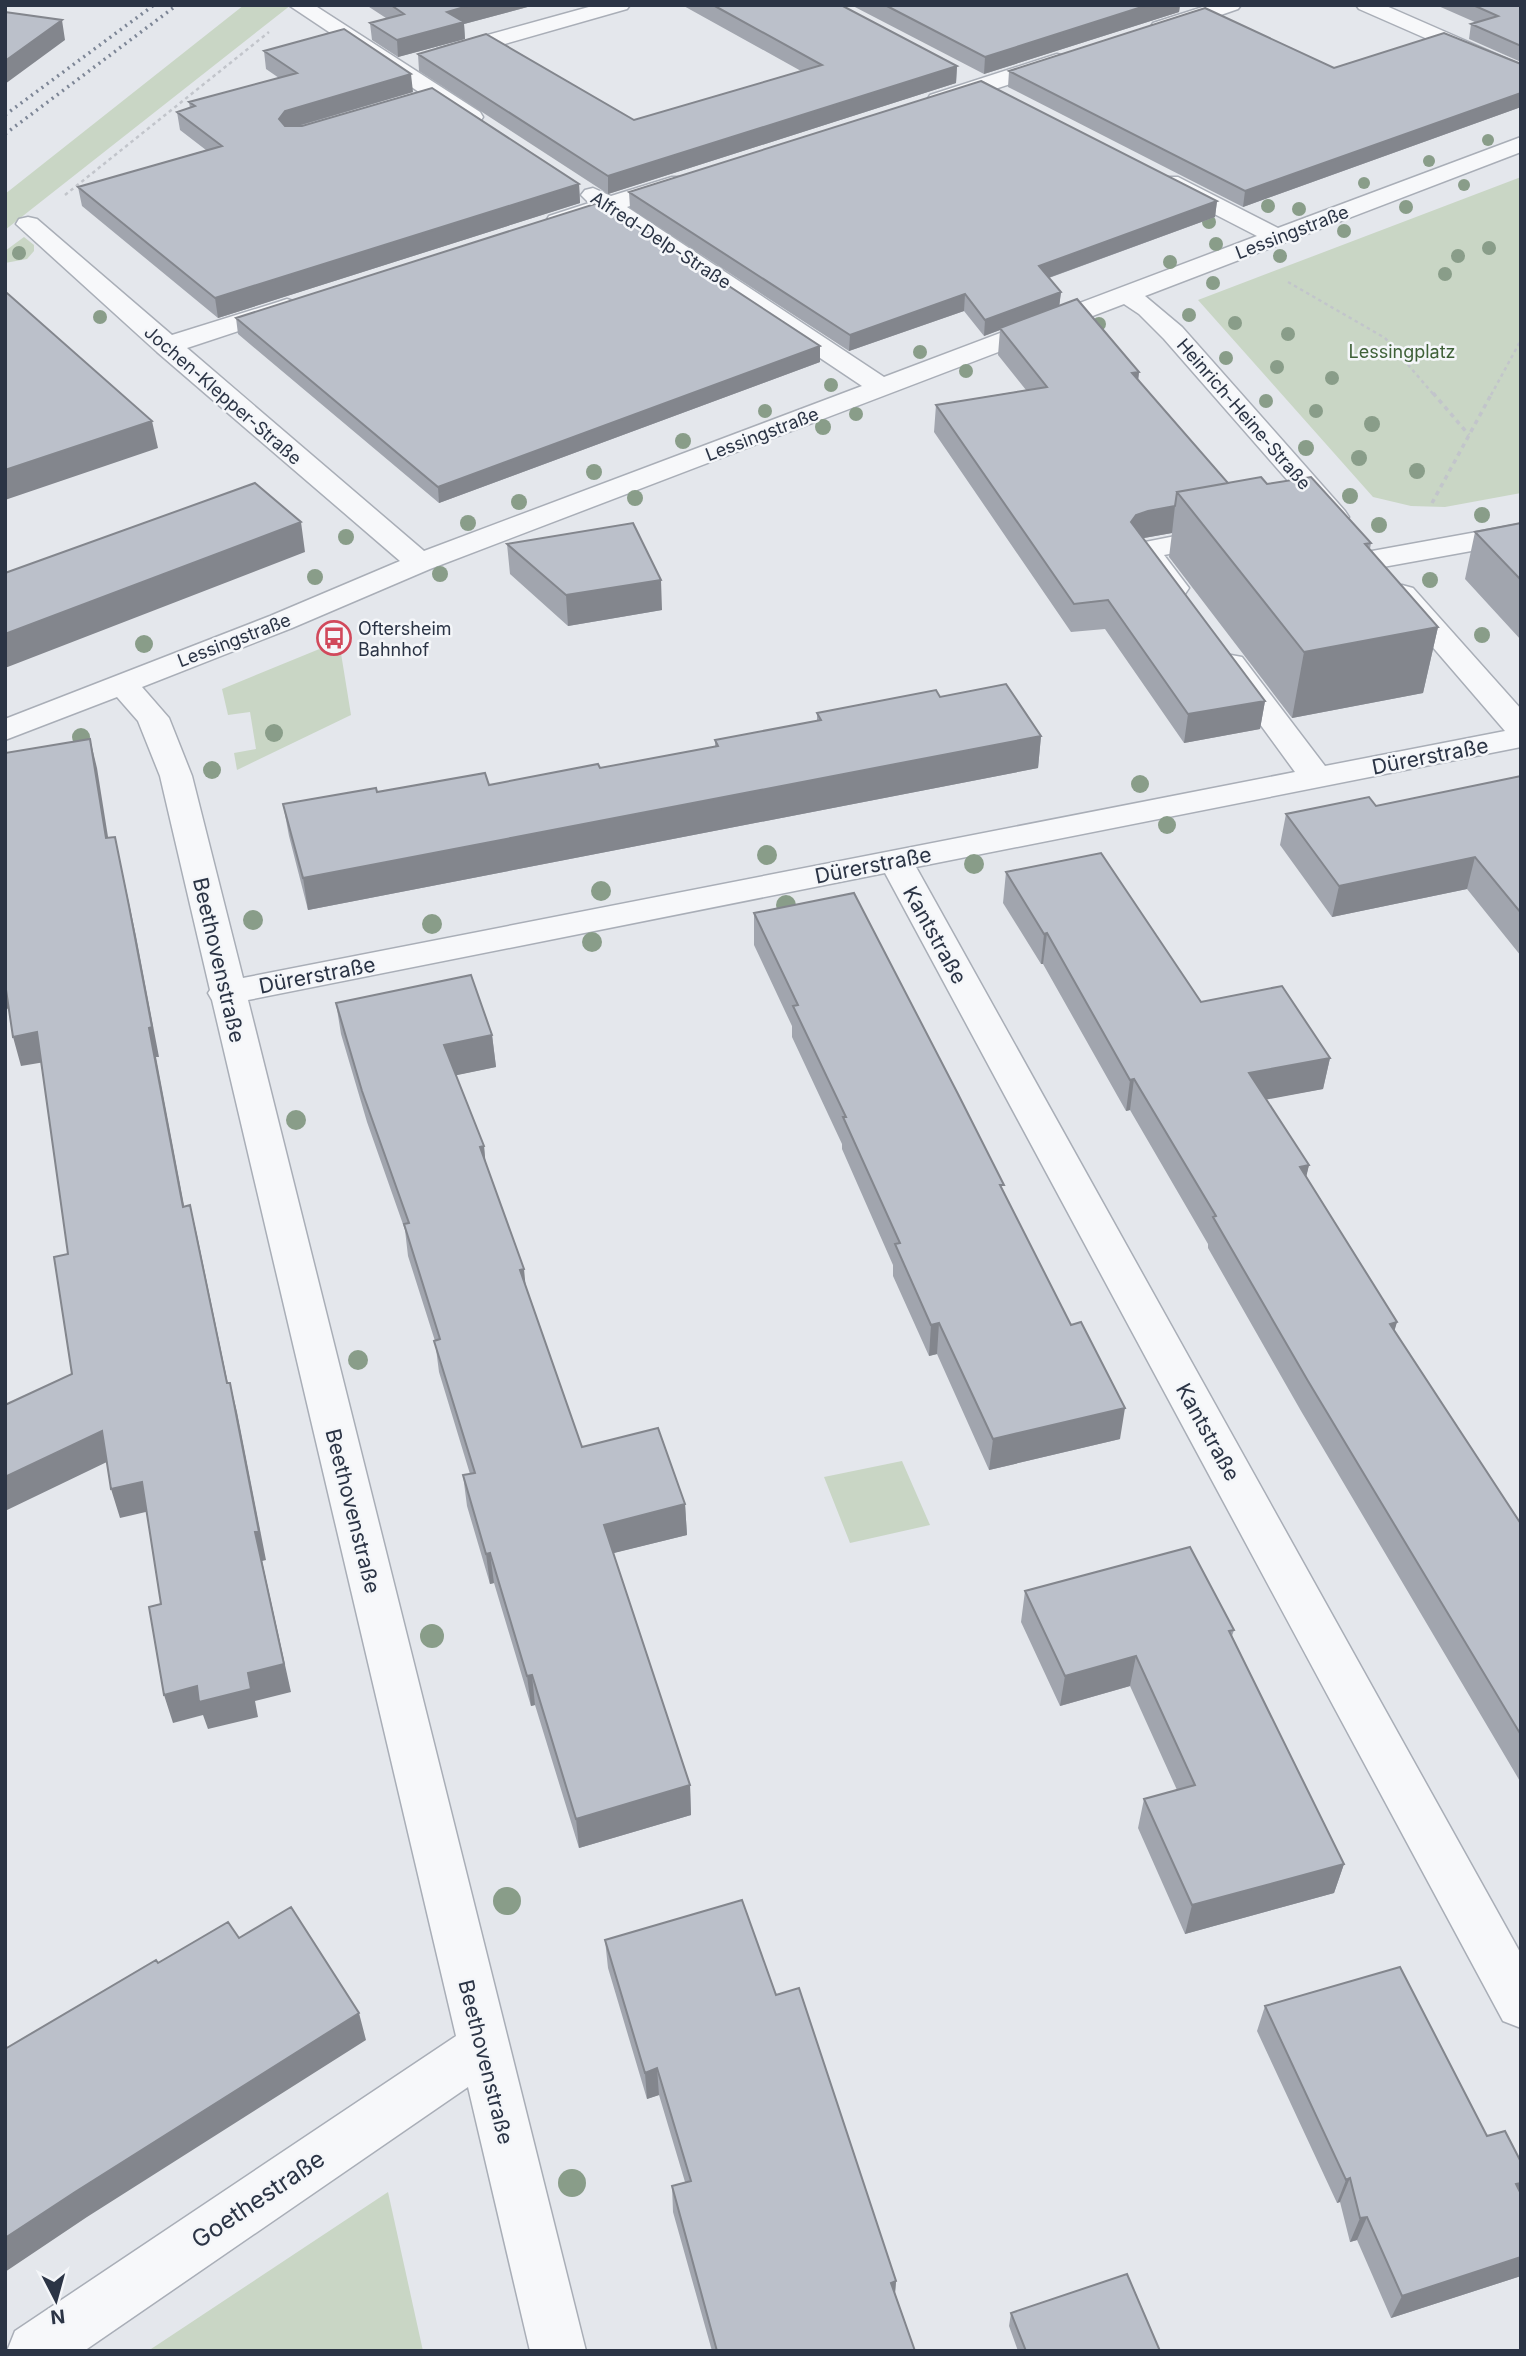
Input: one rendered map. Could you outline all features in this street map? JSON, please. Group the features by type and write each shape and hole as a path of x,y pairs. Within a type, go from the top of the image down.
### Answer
{"street":[{"path":"395,68 620,5"},
{"path":"1140,35 1231,5"},
{"path":"1366,5 1521,73"},
{"path":"301,6 494,132"},
{"path":"919,106 1075,56"},
{"path":"960,73 1008,98"},
{"path":"411,103 437,95"},
{"name":"Lessingstraße","path":"5,730 281,622 420,564 1521,144"},
{"path":"1155,174 1277,237"},
{"path":"530,230 699,176"},
{"name":"Alfred-Delp-Straße","path":"574,183 883,388"},
{"name":"Jochen-Klepper-Straße","path":"28,224 420,564"},
{"name":"Heinrich-Heine-Straße","path":"1127,295 1148,309 1173,332 1343,534 1521,729"},
{"path":"166,346 309,300"},
{"path":"1253,530 1145,550 1317,778"},
{"path":"1343,534 1433,548 1521,533"},
{"name":"Beethovenstraße","path":"122,684 153,718 176,776 226,993 558,2351"},
{"name":"Dürerstraße","path":"226,993 1521,737"},
{"name":"Kantstraße","path":"895,860 1521,2004"},
{"name":"Goethestraße","path":"35,2351 482,2048"}],"path":[{"path":"28,224 301,6"},
{"path":"1235,254 1385,338 1469,435"},
{"path":"1433,548 1429,510 1521,340"}],"green space":[{"path":"244,5 291,5 5,230 5,194"},
{"name":"Lessingplatz","path":"1521,177 1521,493 1445,507 1411,506 1373,497 1198,300"},
{"path":"24,237 34,245 34,251 27,259 5,263 5,251"},
{"path":"339,641 351,715 237,770 234,753 256,749 250,712 228,715 222,689"},
{"path":"902,1461 930,1525 850,1543 824,1477"},
{"path":"388,2192 423,2351 148,2351"}],"building":[{"path":"391,5 471,5 447,12 464,22 397,40 370,23 404,14"},
{"path":"713,5 841,5 957,66 608,176 418,54 486,34 634,120 822,65"},
{"path":"885,5 1148,5 985,57"},
{"path":"1473,5 1521,5 1521,46 1471,24 1498,16"},
{"path":"1205,8 1334,68 1444,33 1521,64 1521,93 1245,191 1009,71"},
{"path":"5,12 62,20 5,61"},
{"path":"344,29 411,74 285,111 279,119 285,126 302,126 432,88 579,184 215,298 78,187 222,146 177,112 195,106 189,102 297,73 264,51"},
{"path":"981,81 1217,201 1039,266 1061,292 985,320 965,294 850,335 629,192"},
{"path":"601,202 820,346 438,487 236,318"},
{"path":"5,292 7,293 152,421 5,470"},
{"path":"1077,299 1139,372 1132,373 1228,483 1177,492 1175,506 1136,515 1131,522 1265,701 1188,714 1108,600 1074,604 936,405 1047,387 1000,328"},
{"path":"1261,477 1267,484 1311,477 1371,543 1365,544 1438,627 1304,652 1177,492"},
{"path":"255,483 301,522 5,634 5,573"},
{"path":"633,523 661,580 566,595 507,544"},
{"path":"1521,523 1521,580 1475,532"},
{"path":"1006,684 1041,736 303,878 283,804 376,788 377,792 485,773 489,785 598,764 600,768 718,746 715,740 821,720 817,713 936,690 940,697"},
{"path":"90,739 106,838 115,837 129,906 183,1207 190,1205 227,1383 230,1383 259,1532 255,1532 284,1664 248,1673 251,1689 199,1702 197,1686 164,1695 149,1607 161,1604 142,1482 111,1489 102,1431 5,1477 5,1405 72,1374 54,1257 68,1254 37,1032 13,1037 5,983 5,753"},
{"path":"1521,776 1521,913 1475,857 1339,886 1286,814 1369,797 1376,806"},
{"path":"1101,853 1201,1002 1282,986 1330,1058 1249,1073 1309,1165 1300,1167 1397,1322 1390,1324 1521,1524 1521,1735 1308,1381 1213,1217 1216,1216 1134,1079 1130,1080 1047,933 1044,934 1006,872"},
{"path":"854,893 1004,1185 1000,1185 1071,1325 1081,1322 1125,1408 993,1439 939,1323 931,1325 895,1244 900,1243 843,1117 846,1117 793,1006 798,1005 754,913"},
{"path":"471,975 492,1035 444,1045 484,1146 480,1147 524,1269 520,1270 582,1447 658,1428 685,1504 604,1525 690,1785 576,1819 532,1675 527,1676 490,1553 486,1554 463,1475 475,1473 434,1341 440,1339 404,1224 409,1223 362,1091 336,1003"},
{"path":"1190,1547 1234,1630 1229,1631 1344,1864 1192,1905 1144,1799 1195,1785 1136,1656 1065,1676 1025,1591"},
{"path":"742,1900 776,1995 799,1988 896,2281 891,2283 915,2351 717,2351 672,2186 691,2181 657,2068 645,2073 605,1940"},
{"path":"291,1907 359,2013 5,2238 5,2049 156,1960 158,1963 228,1922 239,1938"},
{"path":"1400,1967 1487,2136 1505,2131 1521,2162 1521,2183 1516,2184 1521,2194 1521,2257 1402,2296 1367,2217 1360,2218 1350,2178 1346,2180 1265,2006"},
{"path":"1127,2274 1160,2351 1026,2351 1011,2313"}],"railway":[{"path":"5,115 154,5"},
{"path":"5,134 177,5"}],"place":[{"name":"Oftersheim Bahnhof","path":"334,638"}]}
